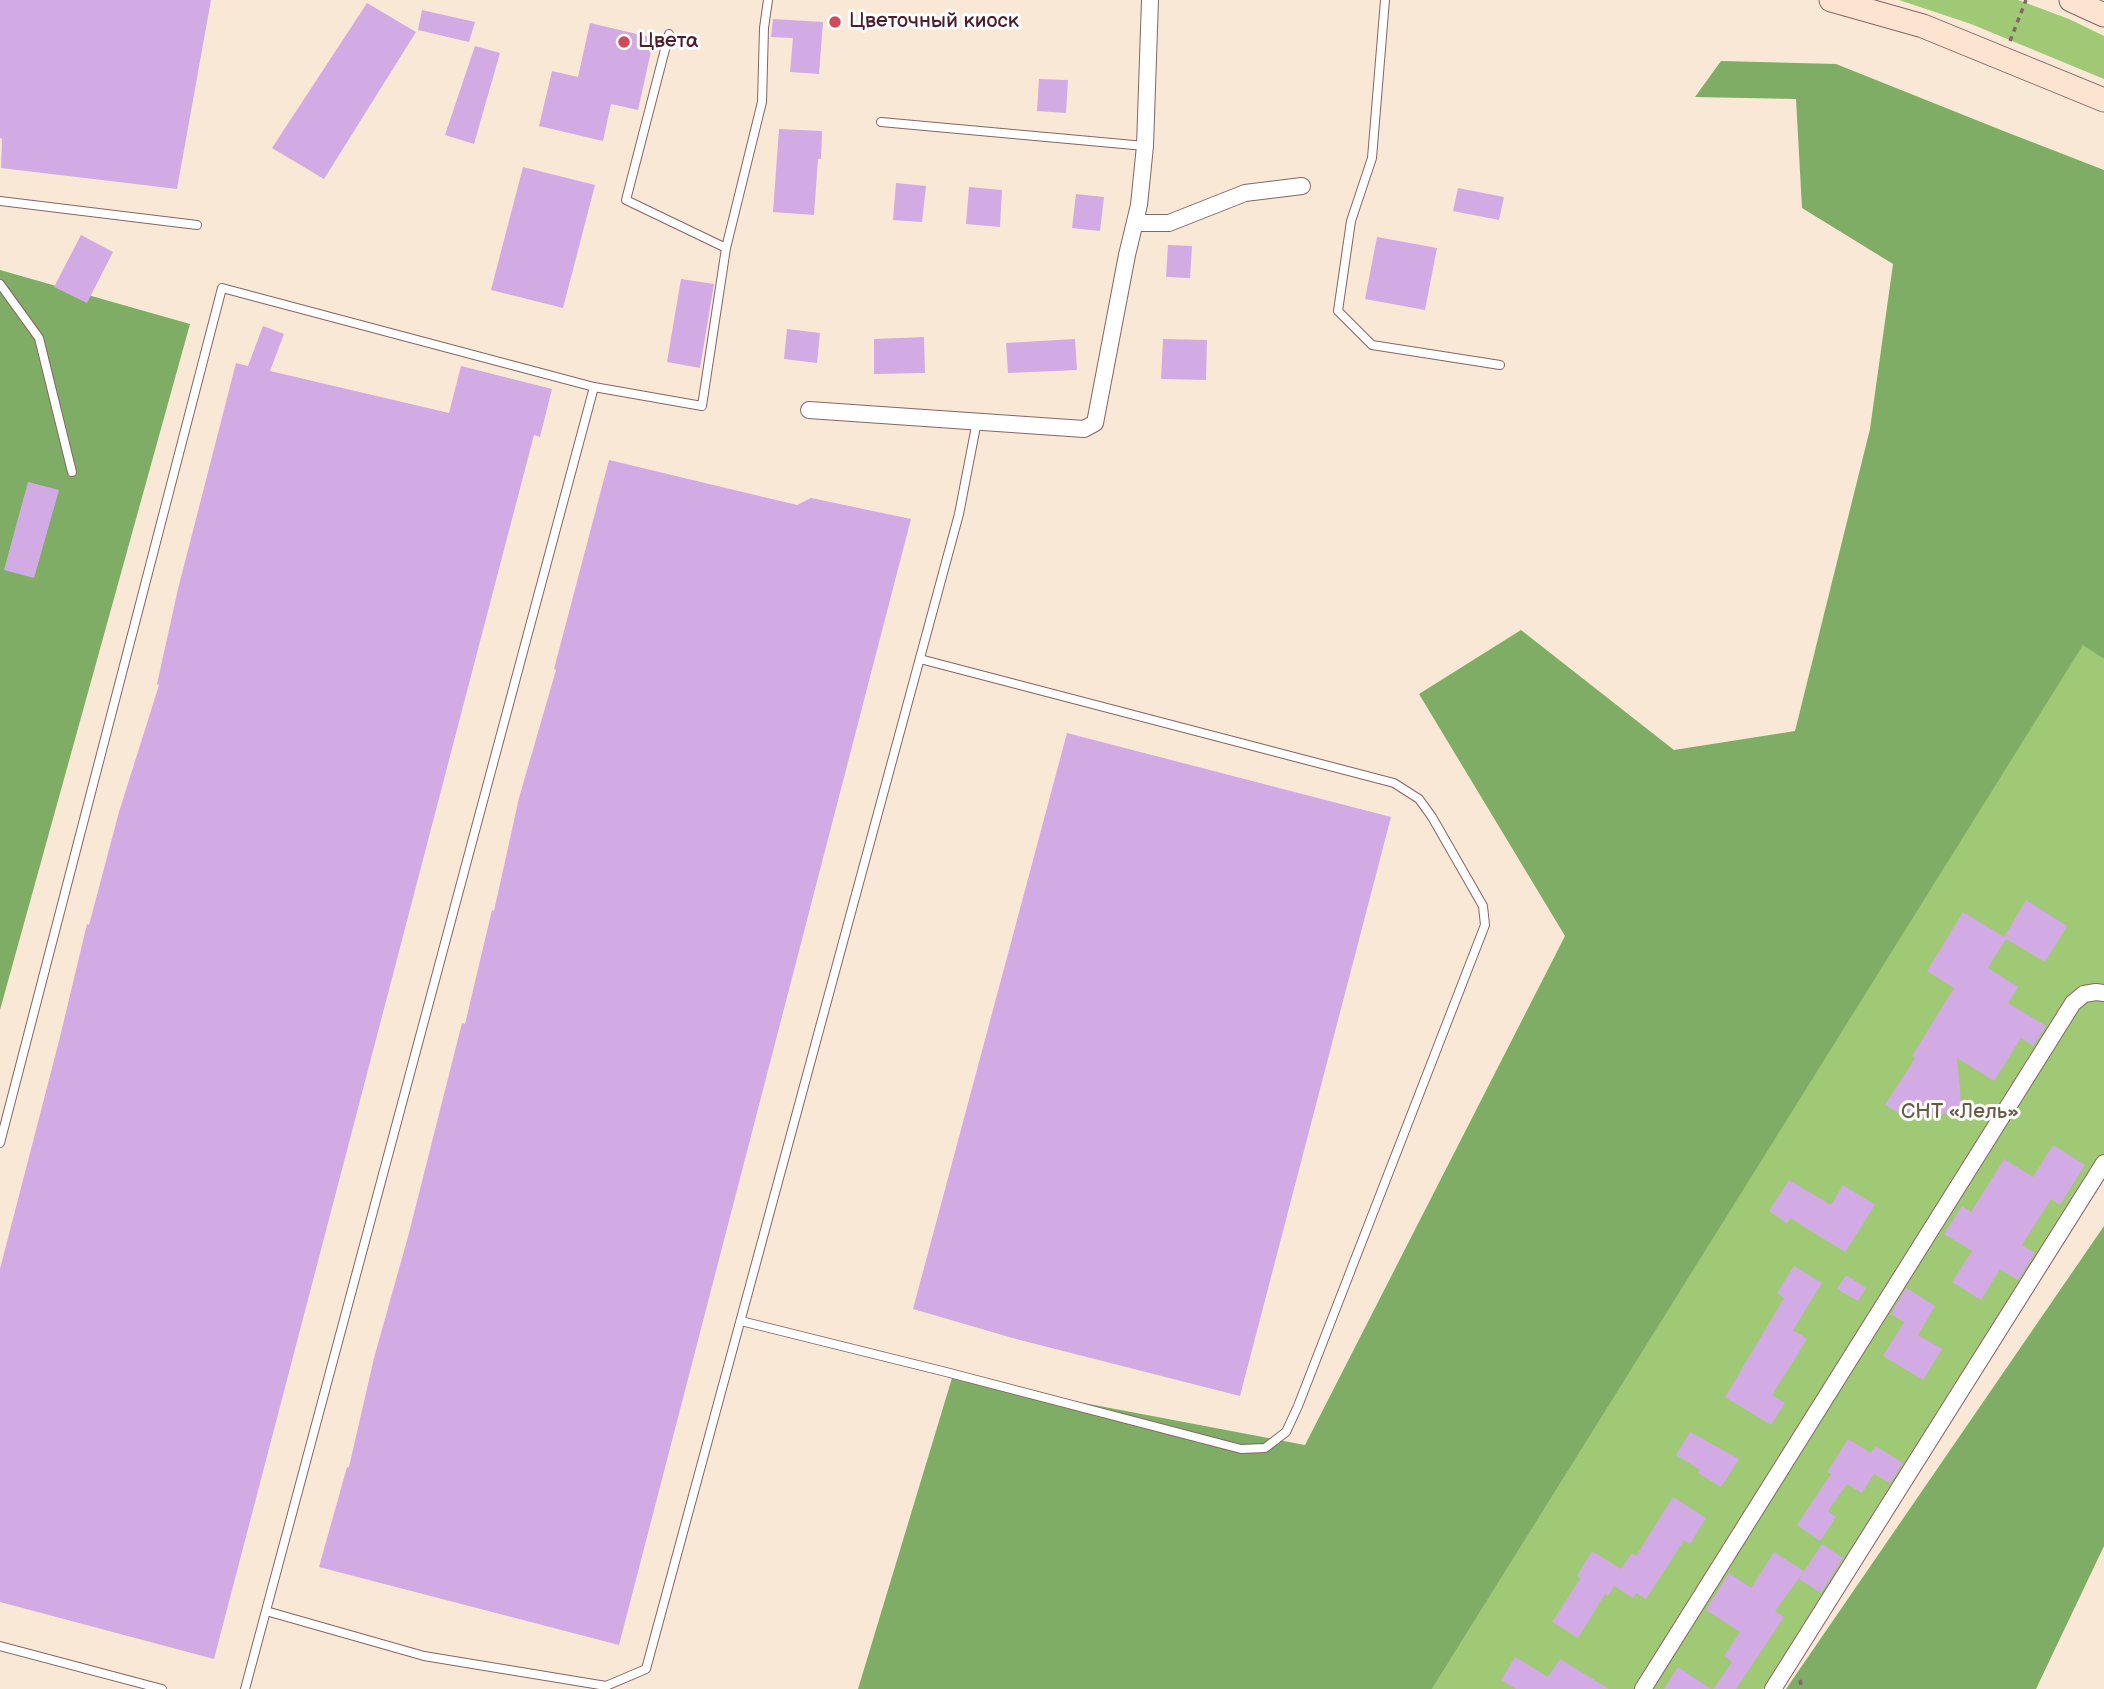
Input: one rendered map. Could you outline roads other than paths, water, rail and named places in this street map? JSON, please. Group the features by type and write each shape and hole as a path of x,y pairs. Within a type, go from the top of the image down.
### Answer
{"main road":[{"path":"1831,0 1923,26 2104,100"},
{"path":"2070,0 2100,8"}],"street":[{"path":"809,410 1084,429 1095,423 1139,205 1145,146 1150,0"},
{"path":"1135,223 1169,223 1245,192 1302,186"},
{"path":"1643,1689 2073,1003 2084,994 2104,993"},
{"path":"1773,1689 2104,1163"}],"lane":[{"path":"0,1143 222,288 594,387 702,406 726,248 762,102 764,28 768,0"},
{"path":"1385,0 1372,158 1351,221 1338,311 1372,345 1500,365"},
{"path":"669,34 626,200 726,248"},
{"path":"881,122 1145,146"},
{"path":"0,201 197,225"},
{"path":"0,284 39,338 72,472"},
{"path":"245,1689 594,387"},
{"path":"266,1611 424,1656 606,1686 646,1669 959,514 977,421"},
{"path":"741,1321 1241,1449 1265,1448 1286,1432 1298,1406 1485,925 1483,906 1432,817 1419,799 1394,783 920,659"},
{"path":"0,1646 162,1689"}],"place":[{"name":"Цветочный киоск","path":"835,22"},
{"name":"Цвета","path":"624,42"}],"park label":[{"name":"СНТ «Лель»","path":"1960,1113"}]}
